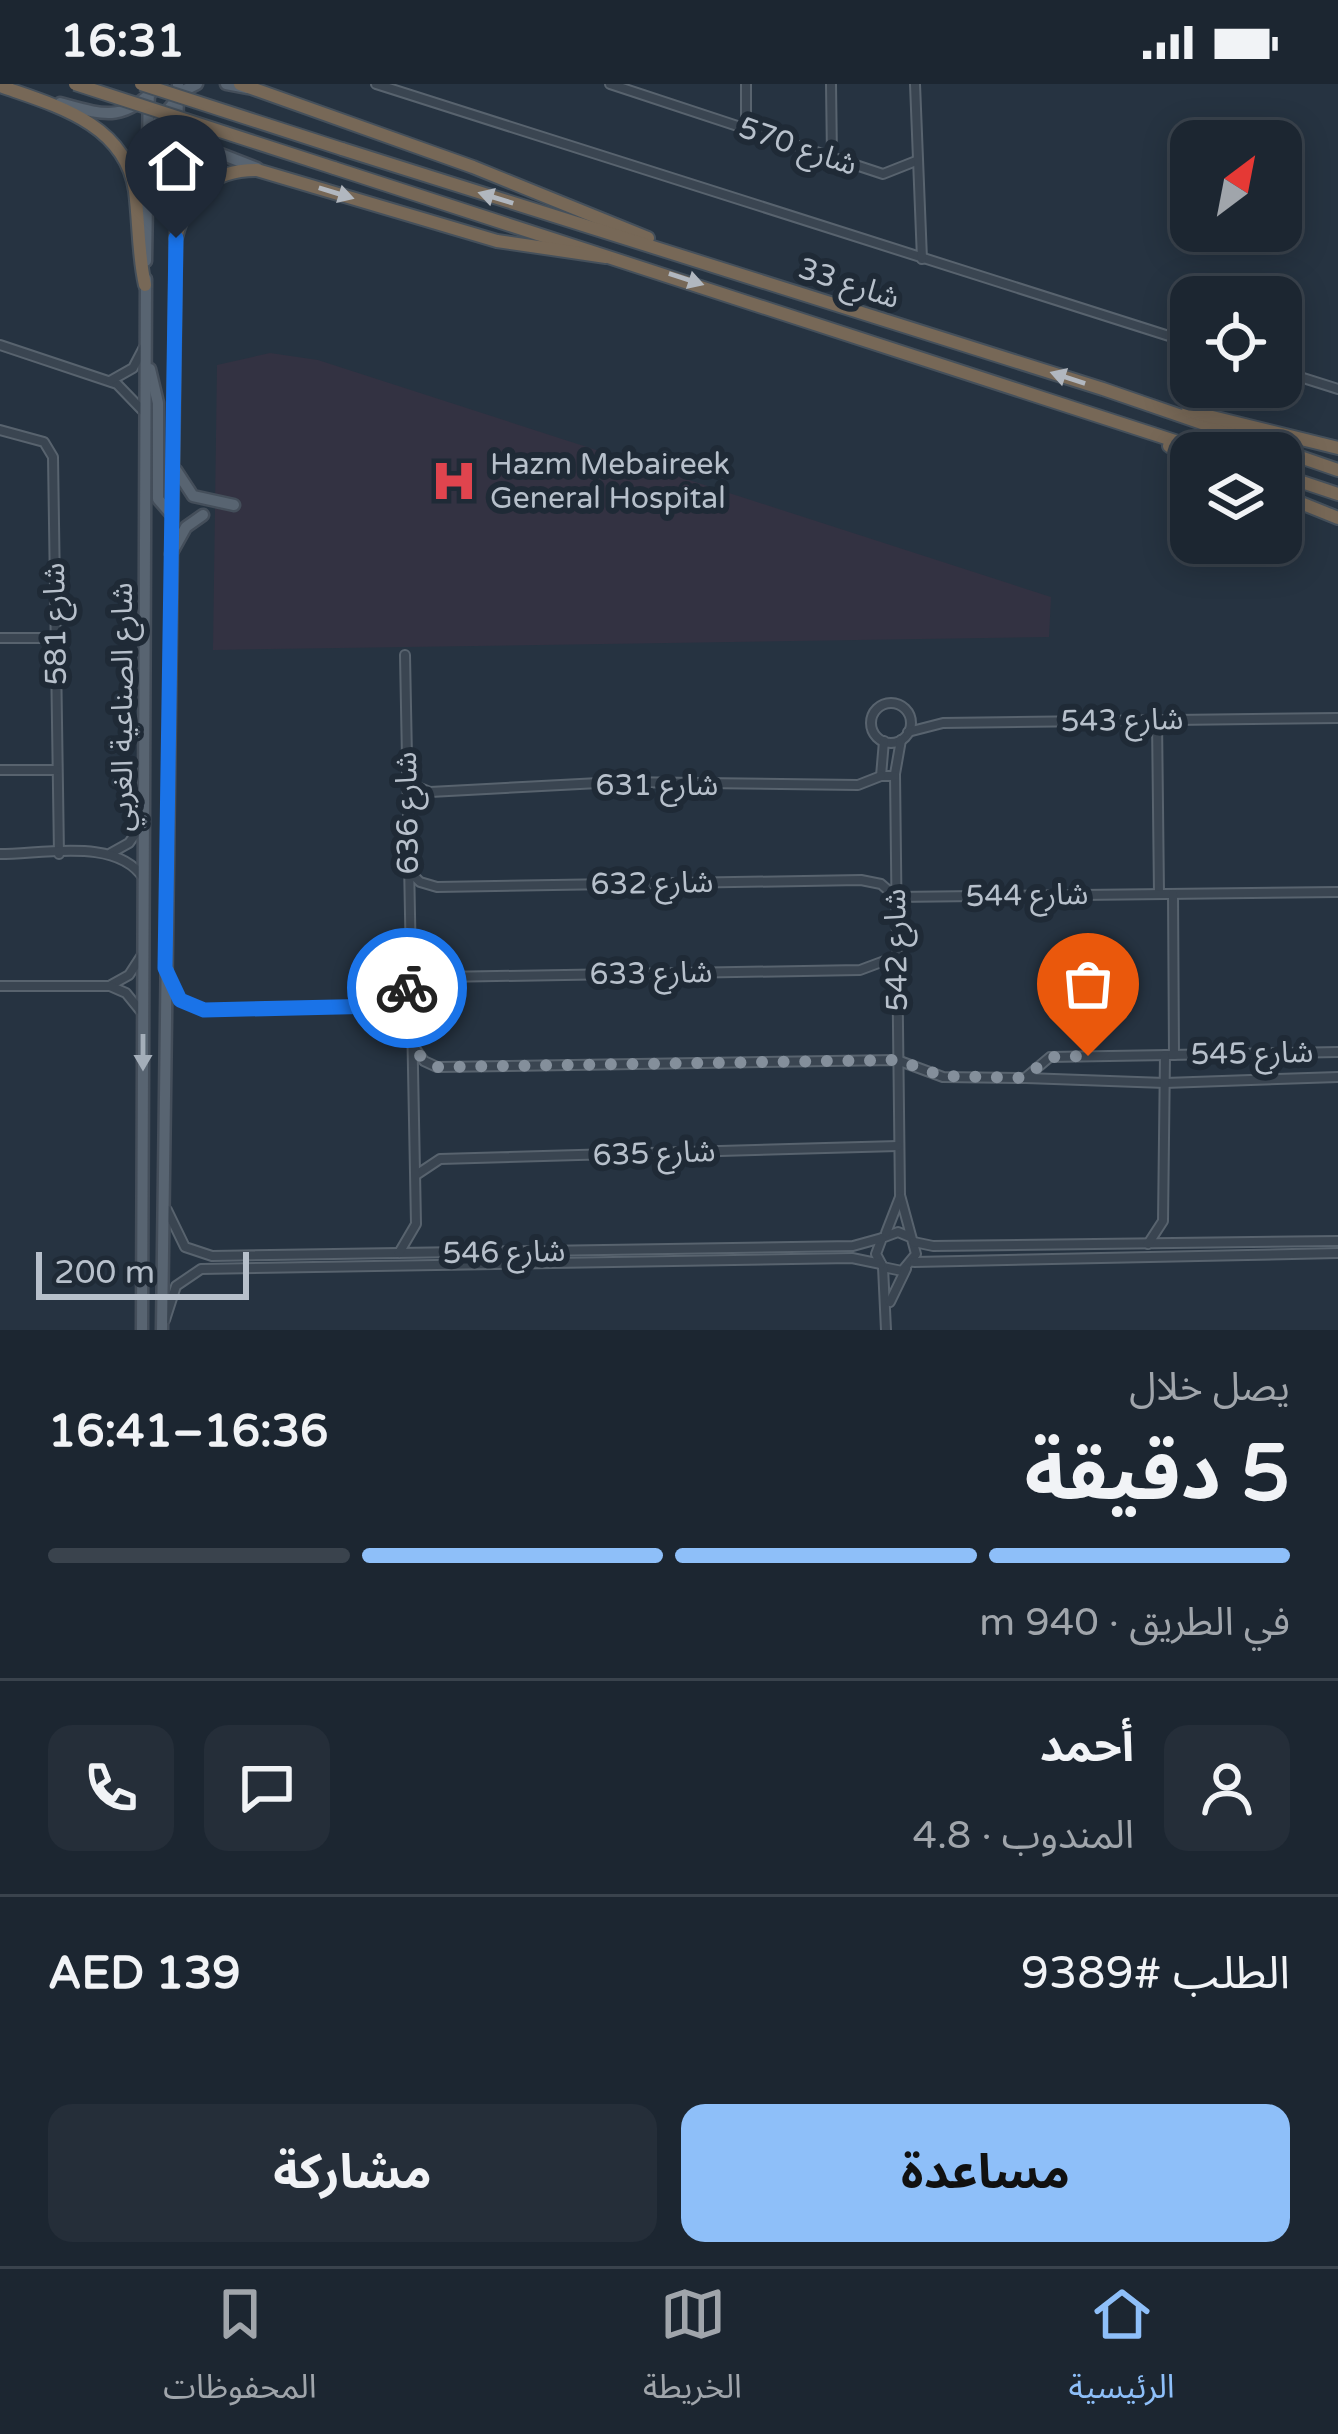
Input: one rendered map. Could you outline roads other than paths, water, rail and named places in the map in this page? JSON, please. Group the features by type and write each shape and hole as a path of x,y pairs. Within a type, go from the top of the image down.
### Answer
{"highway":[{"name":"شارع 33","path":"75,84 624,258 1170,439"},
{"name":"شارع 33","path":"151,86 1135,399 1338,470"},
{"path":"245,86 488,173 675,253"},
{"path":"5,88 82,117 119,152 135,189 146,285"},
{"path":"176,238 186,205 206,184 239,171 274,174 497,241 624,258"},
{"path":"1135,399 1338,448"},
{"path":"1124,424 1170,446"},
{"path":"1302,482 1338,494"},
{"path":"1302,503 1338,518"}],"main road":[{"name":"شارع الصناعية الغربي","path":"162,1329 168,509 173,461 178,84"},
{"path":"147,134 177,105 185,89 197,84"},
{"path":"226,84 245,86"},
{"name":"شارع الصناعية الغربي","path":"142,1330 147,134 151,86"},
{"path":"151,86 177,105 181,126 203,147 274,174"},
{"path":"5,88 107,114 134,109 151,86"},
{"path":"151,86 161,116 177,130"},
{"path":"146,357 158,403 168,509 146,510"},
{"path":"173,461 193,496 234,505"},
{"path":"170,556 186,527 203,515"}],"street":[{"path":"376,84 1170,336"},
{"name":"شارع 570","path":"610,84 883,174 916,161"},
{"path":"659,84 659,99"},
{"path":"746,84 746,128"},
{"path":"831,84 832,157"},
{"path":"915,84 922,259"},
{"path":"109,381 133,368 146,340"},
{"path":"0,345 129,391 147,419"},
{"path":"1302,378 1334,388 1338,377"},
{"name":"شارع 581","path":"0,430 44,442 53,457 59,854"},
{"path":"0,638 56,638"},
{"name":"شارع 636","path":"398,1253 415,1231 405,655"},
{"path":"884,741 905,736 906,710 884,704 871,721 884,741 881,776 895,776"},
{"name":"شارع 543","path":"905,736 943,723 1338,718"},
{"path":"1156,720 1159,894"},
{"name":"شارع 542","path":"905,736 895,776 897,1060 900,1196 911,1239"},
{"path":"0,770 57,770"},
{"path":"406,771 415,786 430,792"},
{"name":"شارع 631","path":"430,792 618,782 859,785 881,776"},
{"path":"407,821 414,802 430,792"},
{"path":"110,853 136,836 145,816"},
{"path":"0,854 110,853 128,859 145,881"},
{"name":"شارع 632","path":"408,870 436,887 861,880 881,884 896,897"},
{"name":"شارع 544","path":"896,897 1338,892"},
{"path":"1169,1055 1173,893"},
{"path":"110,986 129,975 145,948"},
{"name":"شارع 633","path":"410,997 433,977 860,970 897,956"},
{"path":"165,968 180,1000 204,1010 382,1006 400,997 410,980"},
{"path":"0,986 110,986 126,993 143,1014"},
{"name":"شارع 545","path":"412,1044 424,1061 445,1067 897,1060 943,1076 1024,1078 1050,1057 1338,1052"},
{"name":"شارع 545","path":"1163,1221 1169,1055"},
{"path":"1024,1078 1165,1083 1338,1077"},
{"name":"شارع 635","path":"415,1177 440,1159 899,1146"},
{"name":"شارع 546","path":"163,1195 178,1240 202,1256 853,1246 883,1237"},
{"name":"شارع 542","path":"883,1237 900,1196"},
{"path":"1148,1244 1163,1221 1179,1243"},
{"path":"886,1330 888,1309 877,1248 883,1237 898,1232 933,1246 1338,1241"},
{"path":"888,1309 910,1265 911,1239"},
{"path":"882,1265 1338,1252"},
{"name":"شارع 546","path":"162,1329 176,1286 201,1270 852,1258 882,1265"}],"place":[{"name":"Hazm Mebaireek General Hospital","path":"454,481"}]}
